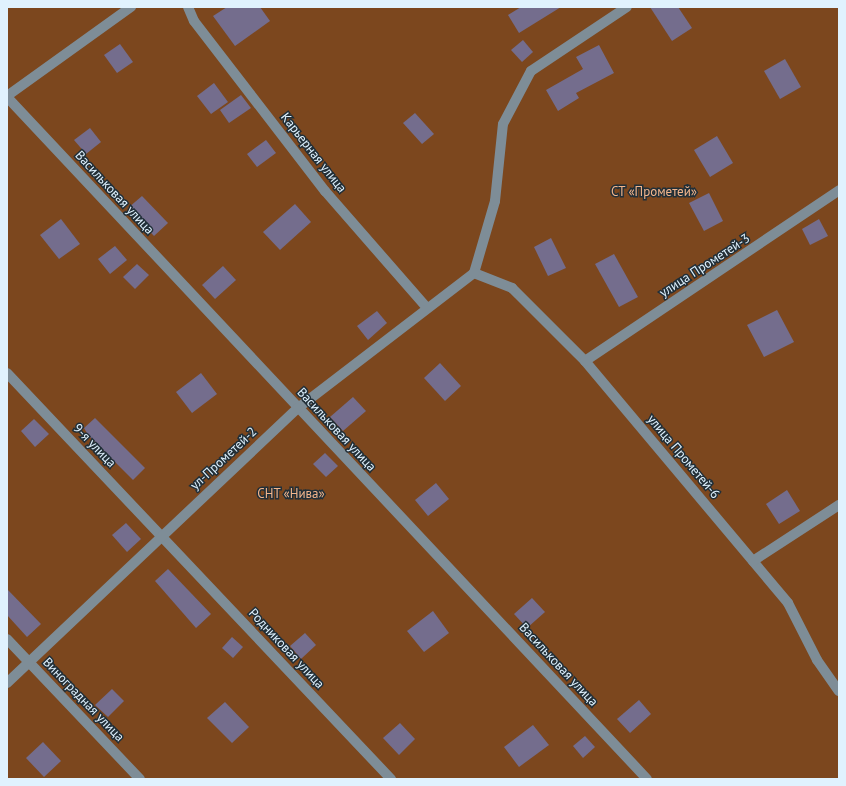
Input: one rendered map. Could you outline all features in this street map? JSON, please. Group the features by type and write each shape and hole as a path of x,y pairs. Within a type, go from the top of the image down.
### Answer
{"street":[{"path":"7,96 131,7"},
{"name":"Карьерная улица","path":"188,7 194,21 325,191 427,308"},
{"path":"474,272 495,201 503,124 531,71 627,7"},
{"name":"Васильковая улица","path":"7,96 647,779"},
{"name":"улица Прометей-3","path":"585,361 839,190"},
{"name":"ул-Прометей-2","path":"7,683 298,408 474,272"},
{"name":"улица Прометей-6","path":"474,272 512,288 585,361 788,603 817,660 839,691"},
{"name":"9-я улица","path":"7,373 162,536"},
{"path":"753,561 839,505"},
{"name":"Родниковая улица","path":"162,536 391,779"},
{"name":"Виноградная улица","path":"7,639 140,779"}],"green space":[{"name":"СНТ «Нива»","path":"7,7 839,7 839,779 7,779"}],"building":[{"path":"227,7 260,7 270,21 235,46 213,16"},
{"path":"521,7 561,7 519,33 508,15"},
{"path":"650,7 678,7 692,28 672,41"},
{"path":"523,40 533,52 522,62 511,50"},
{"path":"120,44 133,62 117,73 104,55"},
{"path":"599,45 614,73 576,93 579,98 558,111 546,90 583,69 576,57"},
{"path":"785,59 801,87 780,99 764,71"},
{"path":"214,83 228,102 211,114 197,96"},
{"path":"241,95 251,108 229,123 220,110"},
{"path":"415,113 434,134 422,144 403,123"},
{"path":"90,128 101,142 86,154 74,140"},
{"path":"717,136 733,163 710,177 694,150"},
{"path":"266,140 276,153 257,167 247,154"},
{"path":"709,193 723,221 704,231 689,203"},
{"path":"142,196 168,223 154,236 128,208"},
{"path":"295,204 311,222 280,250 263,232"},
{"path":"61,219 80,244 59,259 40,235"},
{"path":"819,219 828,236 810,245 802,229"},
{"path":"551,238 566,268 548,276 534,247"},
{"path":"115,246 127,260 110,274 98,259"},
{"path":"614,254 638,297 619,307 595,264"},
{"path":"137,264 149,275 135,289 123,277"},
{"path":"223,266 236,280 215,299 202,285"},
{"path":"777,310 794,342 764,357 747,325"},
{"path":"377,311 387,323 368,340 357,326"},
{"path":"440,363 461,386 445,401 424,378"},
{"path":"201,373 217,394 192,413 176,392"},
{"path":"353,397 366,411 343,431 330,417"},
{"path":"95,418 145,468 133,480 88,435 84,428"},
{"path":"34,419 49,434 35,447 21,431"},
{"path":"325,453 338,466 326,477 313,464"},
{"path":"436,483 449,499 428,516 415,500"},
{"path":"787,490 800,511 779,524 766,504"},
{"path":"126,523 141,539 127,552 112,535"},
{"path":"168,569 211,614 196,628 155,581"},
{"path":"7,589 41,624 27,637 7,615"},
{"path":"532,598 545,612 527,628 514,614"},
{"path":"433,611 449,633 424,652 407,631"},
{"path":"305,633 316,645 301,659 290,646"},
{"path":"232,637 243,647 233,658 222,648"},
{"path":"112,689 124,701 108,717 95,705"},
{"path":"639,700 651,714 630,733 617,719"},
{"path":"225,702 249,727 232,743 207,718"},
{"path":"400,723 415,739 399,755 383,738"},
{"path":"533,725 549,745 519,767 504,747"},
{"path":"585,736 595,747 583,758 573,746"},
{"path":"43,742 61,761 44,777 26,758"}],"park label":[{"name":"СТ «Прометей»","path":"654,192"}]}
